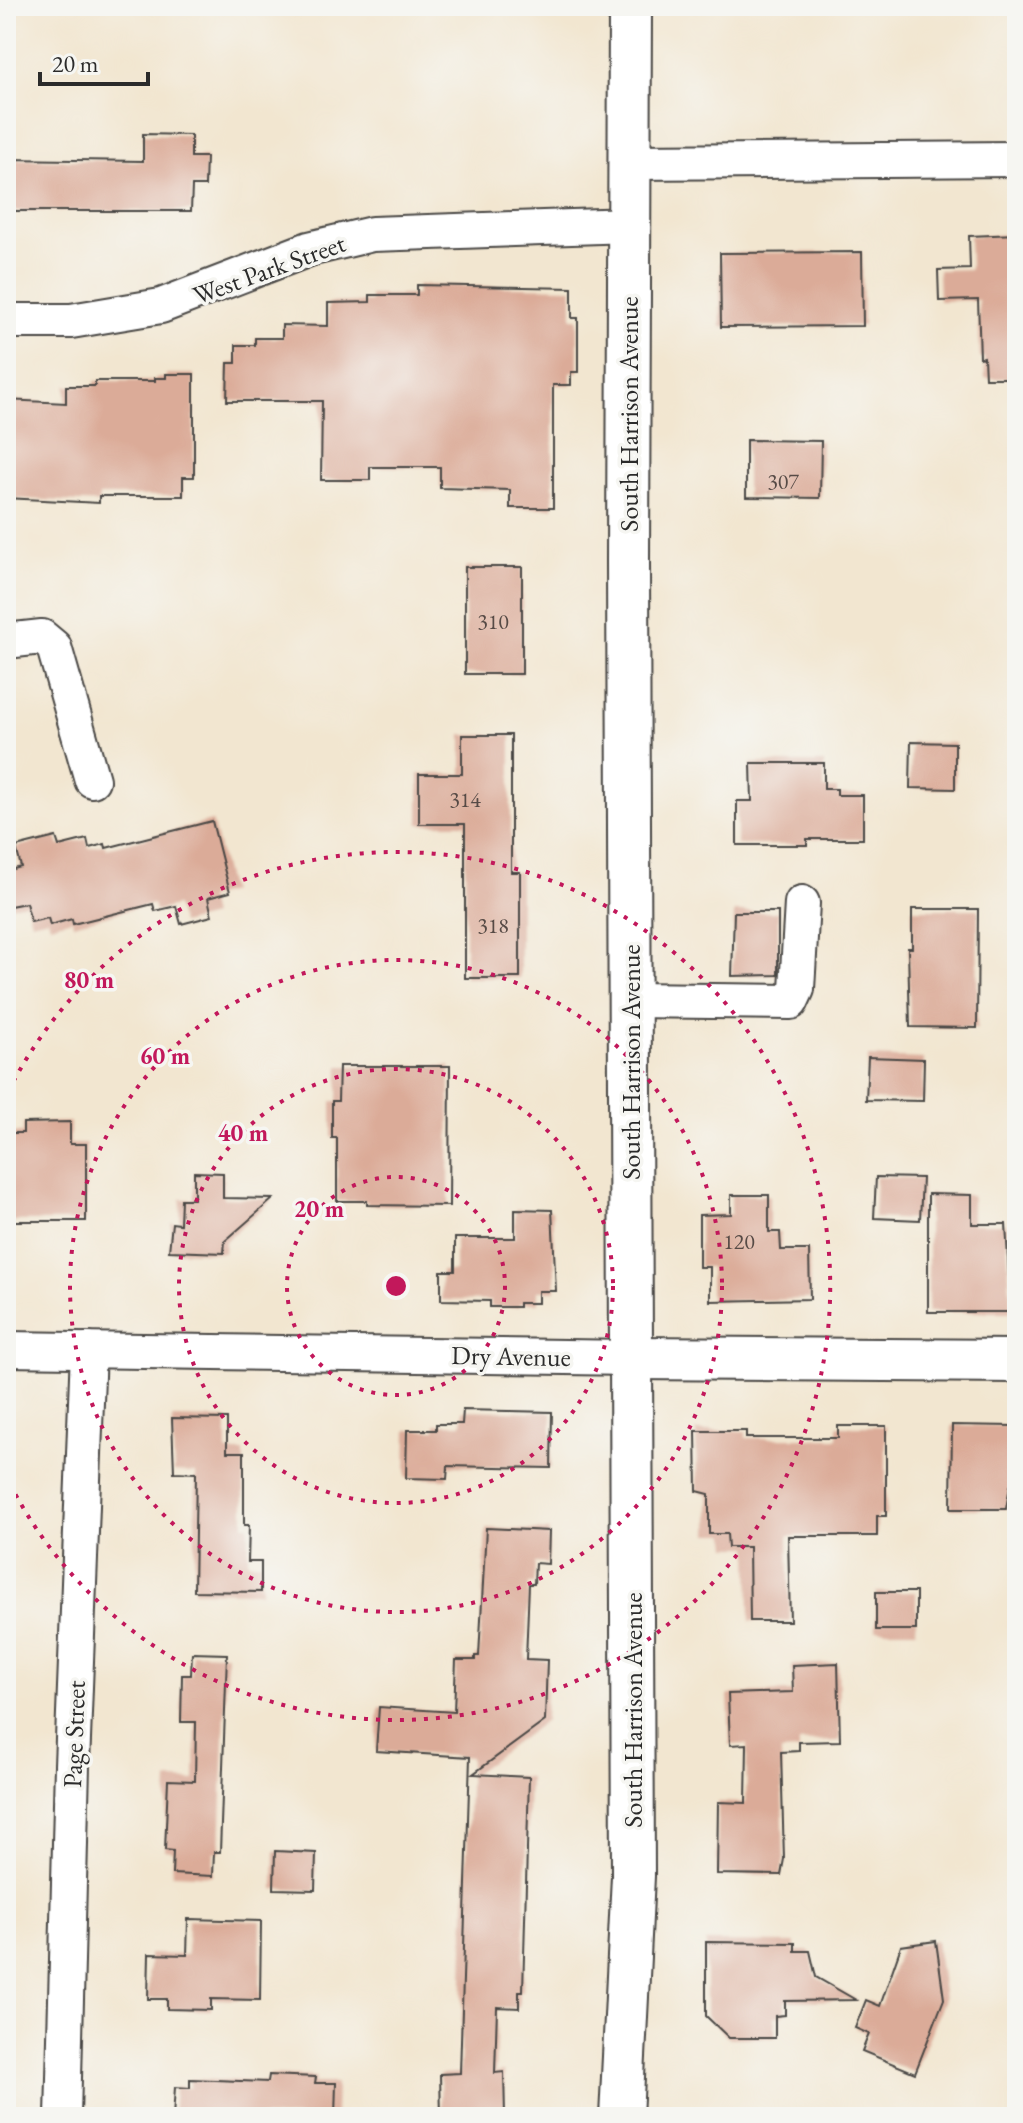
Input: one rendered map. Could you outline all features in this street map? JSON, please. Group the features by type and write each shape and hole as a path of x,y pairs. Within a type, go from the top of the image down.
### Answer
{"street":[{"name":"South Harrison Avenue","path":"621,2117 633,1876 630,6"},
{"path":"630,162 1017,159"},
{"name":"West Park Street","path":"6,321 71,321 161,306 309,249 372,234 630,225"},
{"path":"6,641 42,637 54,647 92,780"},
{"path":"631,1000 791,1002 797,989 802,903"},
{"name":"Dry Avenue","path":"6,1349 1017,1361"},
{"name":"Page Street","path":"63,2117 72,1765 88,1350"}],"building":[{"path":"143,134 191,135 191,157 206,157 205,186 192,186 191,211 6,211 6,159 143,161"},
{"path":"1017,234 1017,378 985,378 984,357 980,358 978,300 939,301 938,270 970,269 969,236"},
{"path":"862,252 863,326 721,327 720,253"},
{"path":"417,285 572,288 572,318 578,318 578,372 571,372 571,385 553,385 553,508 510,508 510,490 440,488 440,467 370,467 370,480 321,480 322,401 227,401 228,363 236,363 236,345 255,345 255,338 282,338 282,325 328,326 328,303 370,302 370,295 417,295"},
{"path":"166,374 194,374 194,477 183,477 183,496 99,496 99,503 6,498 6,400 66,403 66,386 95,386 95,381 155,381 155,378 166,378"},
{"path":"746,440 821,441 820,498 746,497"},
{"path":"465,567 522,567 522,674 465,674"},
{"path":"462,735 511,735 511,872 520,872 520,978 465,978 465,824 419,824 419,774 462,774"},
{"path":"911,742 955,743 955,789 910,788"},
{"path":"751,763 824,763 824,789 837,789 837,795 863,795 863,839 807,839 807,845 737,845 737,801 752,801"},
{"path":"212,821 230,892 208,898 212,916 181,924 176,906 155,911 153,904 73,924 72,919 50,925 48,918 31,922 26,903 10,906 6,871 21,867 16,847 56,837 59,846 87,839 89,848 105,844 106,848"},
{"path":"912,909 978,909 977,1028 910,1027 908,948 912,948"},
{"path":"734,912 778,912 778,975 732,976"},
{"path":"868,1057 924,1059 923,1101 866,1100"},
{"path":"339,1066 450,1066 449,1206 367,1205 367,1201 337,1201 337,1138 332,1138 332,1101 338,1101"},
{"path":"70,1122 70,1144 86,1144 86,1221 6,1221 6,1149 9,1149 9,1133 23,1133 23,1123"},
{"path":"194,1172 223,1173 223,1198 273,1199 225,1241 224,1253 169,1251 172,1223 180,1224 181,1199 194,1199"},
{"path":"876,1177 922,1178 920,1220 874,1218"},
{"path":"928,1194 972,1195 972,1224 1006,1224 1011,1312 928,1312"},
{"path":"731,1195 769,1195 769,1232 780,1232 781,1250 809,1250 810,1299 710,1301 710,1267 699,1267 699,1215 731,1214"},
{"path":"515,1209 552,1210 556,1291 538,1291 538,1303 519,1303 519,1307 490,1307 490,1301 441,1300 441,1271 455,1271 455,1238 515,1238"},
{"path":"463,1410 552,1412 551,1468 448,1466 447,1479 406,1478 407,1430 436,1430 436,1424 462,1424"},
{"path":"172,1418 227,1419 227,1452 244,1452 244,1525 249,1525 248,1562 261,1562 261,1592 194,1591 196,1473 174,1472"},
{"path":"952,1425 1014,1426 1014,1486 1010,1486 1006,1509 951,1509"},
{"path":"838,1426 886,1426 886,1516 877,1516 877,1536 788,1536 790,1621 750,1621 749,1547 728,1547 727,1534 709,1534 709,1494 697,1491 696,1431 746,1431 746,1438 838,1438"},
{"path":"486,1528 549,1531 548,1564 535,1563 534,1584 529,1584 526,1659 547,1660 545,1721 473,1774 529,1777 523,1991 519,1991 519,2008 497,2007 495,2073 504,2072 505,2116 441,2117 440,2074 460,2073 470,1757 376,1751 379,1707 454,1712 456,1660 475,1660 475,1656 479,1656"},
{"path":"876,1592 916,1592 916,1630 876,1630"},
{"path":"192,1653 227,1654 220,1852 214,1852 213,1876 172,1874 173,1851 165,1850 168,1780 195,1781 196,1722 181,1722 182,1675 191,1675"},
{"path":"838,1663 840,1741 799,1742 799,1751 781,1752 784,1859 781,1875 717,1874 718,1802 746,1803 747,1744 730,1745 728,1694 793,1692 792,1665"},
{"path":"275,1851 316,1853 315,1890 274,1889"},
{"path":"188,1919 261,1921 260,2000 211,1999 211,2010 167,2009 167,1999 148,1999 149,1954 187,1955"},
{"path":"936,1941 944,1999 915,2073 862,2051 869,2034 855,2028 866,2000 880,2006 901,1946"},
{"path":"706,1942 795,1943 795,1951 810,1951 816,1977 856,2000 785,2001 785,2015 775,2016 775,2038 729,2038 706,2016"},
{"path":"269,2075 316,2077 315,2083 336,2083 335,2117 173,2117 175,2087 190,2088 190,2079 268,2082"}]}
